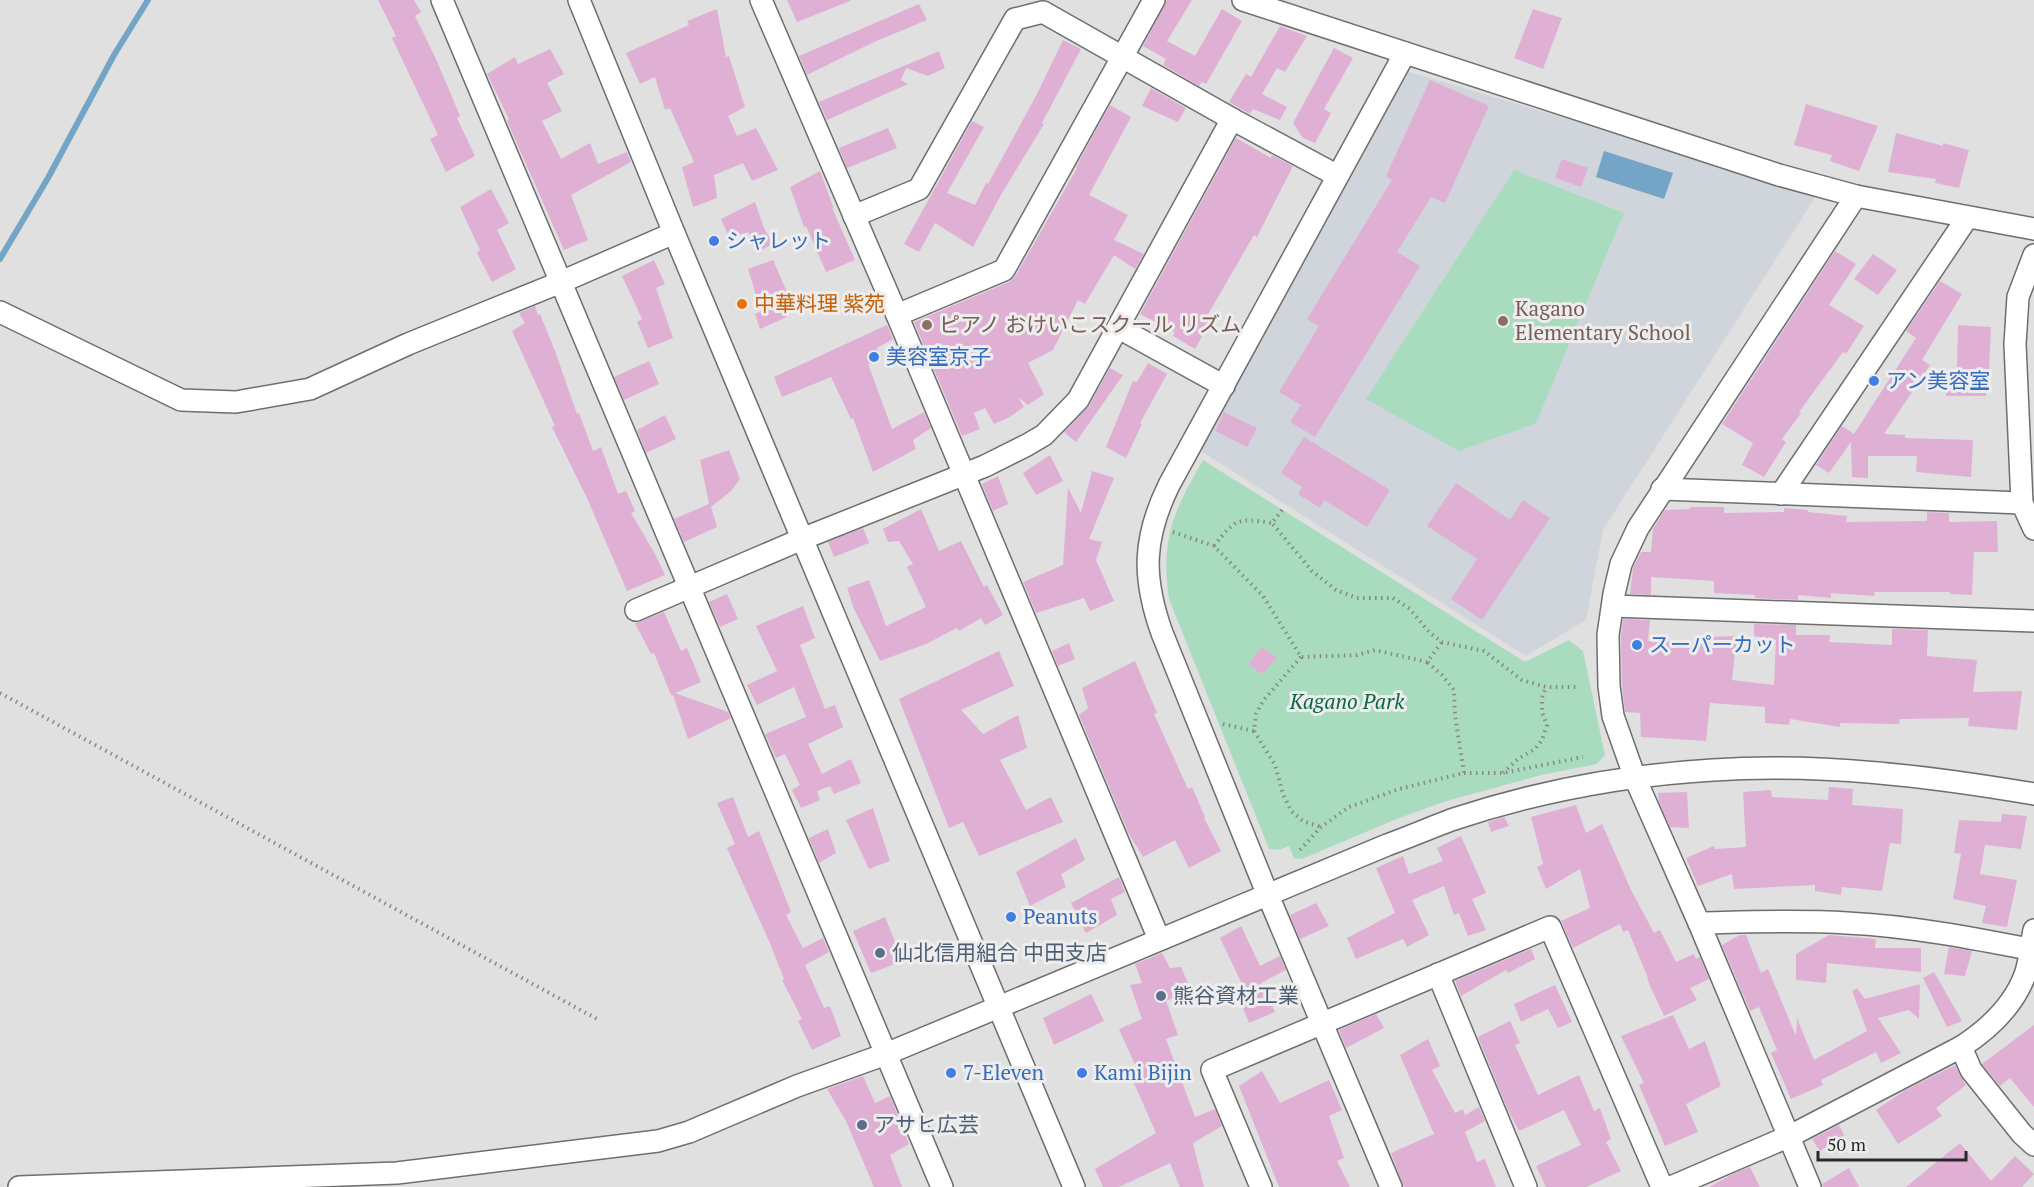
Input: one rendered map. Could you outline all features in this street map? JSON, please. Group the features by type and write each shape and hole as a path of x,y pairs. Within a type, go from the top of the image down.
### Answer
{"street":[{"path":"442,0 942,1187"},
{"path":"579,0 674,233 1074,1187"},
{"path":"760,0 897,315 1160,939"},
{"path":"897,315 1004,270 1154,0"},
{"path":"1243,0 1759,168 1856,196 2034,229"},
{"path":"854,216 919,189 1015,19 1043,12 1336,175"},
{"path":"1391,1187 1267,893 1162,633 1148,584 1149,543 1160,504 1336,175 1405,53"},
{"path":"636,610 802,539 963,474 1027,446 1044,435 1078,400 1232,119"},
{"path":"1810,1187 1699,923 1635,778 1613,716 1609,686 1608,635 1621,564 1638,528 1856,196"},
{"path":"1781,494 1967,218"},
{"path":"0,312 181,400 236,402 310,389 408,344 674,233"},
{"path":"2034,255 2018,297 2015,344 2022,503 2034,529"},
{"path":"1119,328 1224,386"},
{"path":"1662,489 2022,503"},
{"path":"1613,606 2034,621"},
{"path":"19,1187 398,1173 658,1141 689,1132 797,1086 886,1054 1267,893 1452,820 1526,800 1635,778 1713,770 1777,768 1841,770 1953,781 2034,794"},
{"path":"1671,1187 1790,1136 1961,1047 1984,1032 2015,996 2025,974 2033,943 1848,923 1775,921 1699,923"},
{"path":"1261,1187 1212,1070 1550,927 1662,1187"},
{"path":"1438,974 1526,1187"},
{"path":"1961,1047 1971,1070 2022,1134 2034,1145"}],"path":[{"path":"1272,523 1282,510"},
{"path":"1214,546 1230,525 1244,519 1272,523 1312,571 1336,590 1357,598 1393,598 1410,609 1429,632 1442,642 1484,651 1522,680 1546,687 1577,687"},
{"path":"1169,531 1214,546 1263,596 1301,657"},
{"path":"1427,663 1442,642"},
{"path":"1321,827 1303,821 1291,811 1275,765 1254,731 1256,714 1263,701 1301,657 1357,656 1375,650 1427,663 1443,675 1454,690 1459,750 1464,772"},
{"path":"1503,773 1518,759 1535,749 1542,740 1547,725 1542,712 1542,698 1546,687"},
{"path":"0,693 597,1019"},
{"path":"1224,724 1254,731"},
{"path":"1300,850 1321,827 1349,807 1399,789 1464,772 1503,773 1583,757"}],"shaded area":[{"name":"Kagano Elementary School","path":"1406,71 1818,193 1603,530 1586,620 1526,656 1199,450"}],"green space":[{"path":"1514,170 1624,213 1536,423 1459,451 1366,399"},
{"name":"Kagano Park","path":"1203,460 1525,662 1569,640 1583,651 1605,755 1597,764 1541,775 1443,802 1302,859 1294,858 1289,846 1279,850 1269,849 1169,599 1166,559 1168,542 1177,510"}],"water":[{"path":"1604,151 1673,173 1664,199 1596,177"}],"building":[{"path":"378,0 414,0 421,12 415,16 436,59 460,116 457,118 475,156 446,172 430,139 438,135 392,38 396,36"},
{"path":"787,0 850,0 850,1 797,22"},
{"path":"1167,0 1192,0 1167,41 1195,56 1222,9 1242,21 1206,84 1202,82 1199,86 1163,65 1166,59 1143,46"},
{"path":"919,4 927,20 874,42 807,75 799,56"},
{"path":"717,9 726,57 729,56 745,107 728,116 737,136 756,128 778,170 752,181 743,163 714,175 717,198 693,207 682,167 694,162 670,108 665,110 655,77 640,84 626,53 689,25 687,21"},
{"path":"1533,9 1562,18 1543,69 1514,58"},
{"path":"1280,26 1307,36 1285,72 1277,68 1262,94 1287,107 1280,120 1253,109 1250,114 1229,102 1246,74 1251,77"},
{"path":"1063,40 1081,49 1042,123 1044,124 1002,193 973,247 935,223 919,252 904,244 972,121 984,127 947,193 975,205 1037,94"},
{"path":"1334,48 1353,58 1324,109 1331,113 1315,143 1303,138 1293,123"},
{"path":"550,49 564,74 547,83 562,111 542,121 561,159 590,143 598,164 627,152 631,162 571,195 588,240 564,250 507,121 509,119 487,74 515,57 518,64"},
{"path":"939,51 945,68 928,76 906,68 901,80 908,84 827,120 819,102"},
{"path":"1430,80 1489,106 1445,203 1431,197 1397,252 1420,266 1315,437 1290,422 1301,405 1279,392 1319,326 1307,319 1392,180 1386,176"},
{"path":"1151,88 1186,108 1178,122 1142,106"},
{"path":"1806,104 1878,126 1859,171 1830,161 1832,155 1794,145"},
{"path":"1110,105 1131,117 1089,195 1128,215 1114,240 1144,254 1135,269 1114,255 1085,304 1078,300 1053,350 1028,363 1044,394 1028,405 1018,397 1024,407 994,424 985,408 974,413 980,429 962,436 914,322 1009,282 1015,277"},
{"path":"888,128 897,148 847,168 839,148"},
{"path":"1896,133 1943,146 1943,143 1969,150 1959,188 1935,183 1936,179 1888,172"},
{"path":"1236,138 1271,158 1272,155 1293,166 1257,237 1254,235 1207,316 1212,319 1195,349 1173,336 1175,332 1140,314"},
{"path":"1562,159 1588,168 1581,187 1555,178"},
{"path":"820,171 834,209 832,208 855,260 826,272 806,226 804,227 790,187"},
{"path":"491,189 509,223 497,230 516,269 492,282 477,253 480,250 460,207"},
{"path":"755,202 764,228 773,244 759,251 748,232 730,239 721,219"},
{"path":"1835,251 1856,264 1829,305 1864,326 1846,354 1843,352 1799,412 1801,413 1782,439 1786,442 1764,477 1742,465 1753,443 1722,424"},
{"path":"1873,254 1897,270 1878,295 1854,279"},
{"path":"654,260 665,284 656,288 673,338 648,348 637,322 642,319 622,276"},
{"path":"773,260 787,292 777,296 787,317 760,329 755,314 761,311 748,269"},
{"path":"1940,281 1962,294 1922,360 1930,365 1884,434 1905,435 1905,438 1973,440 1971,477 1916,472 1917,456 1868,456 1868,478 1852,477 1851,442 1829,473 1816,465 1842,426 1854,434 1916,338 1906,331"},
{"path":"535,306 555,351 577,414 579,413 593,451 601,447 618,494 626,491 635,511 631,513 665,575 627,591 587,498 552,427 555,426 512,331 525,323 519,313"},
{"path":"887,325 893,339 877,348 878,360 868,364 892,429 924,412 931,428 913,440 916,449 873,472 853,418 851,419 831,377 782,397 774,377"},
{"path":"1958,325 1991,327 1989,369 1986,369 1986,396 1946,396 1945,371 1957,370"},
{"path":"649,361 659,384 624,400 614,377"},
{"path":"1148,363 1167,374 1140,423 1142,424 1126,458 1106,447 1133,381 1137,382"},
{"path":"1110,368 1123,375 1076,442 1064,432 1089,406"},
{"path":"1224,412 1257,428 1247,447 1215,431"},
{"path":"665,415 676,439 646,453 637,430"},
{"path":"1304,437 1390,490 1367,527 1324,500 1320,508 1298,494 1302,487 1281,473"},
{"path":"729,450 740,479 731,491 711,507 717,527 684,542 674,519 709,504 700,460"},
{"path":"1050,455 1063,481 1036,495 1023,473"},
{"path":"1092,471 1114,478 1089,539 1102,542 1096,560 1114,601 1090,611 1084,598 1036,613 1023,582 1063,565 1068,488 1081,513"},
{"path":"998,476 1008,504 993,511 982,484"},
{"path":"1456,483 1510,520 1523,500 1550,518 1482,620 1451,599 1477,559 1427,526"},
{"path":"1690,507 1724,507 1724,513 1784,512 1784,508 1808,510 1808,512 1847,516 1846,522 1927,521 1927,512 1949,513 1949,522 1997,521 1998,552 1974,552 1972,595 1950,594 1950,592 1875,592 1874,596 1831,593 1831,598 1798,595 1798,600 1755,598 1755,595 1714,593 1714,581 1651,577 1651,595 1630,594 1633,568 1641,552 1651,552 1653,529 1665,510 1690,509"},
{"path":"921,509 939,551 961,541 984,587 987,585 1003,615 985,625 981,618 959,631 957,628 926,644 880,661 854,609 847,588 869,580 886,626 926,607 907,567 913,564 899,541 888,542 883,529"},
{"path":"863,528 869,543 834,557 828,542"},
{"path":"727,594 738,619 720,627 709,602"},
{"path":"803,606 815,638 800,645 825,709 835,705 843,727 808,744 822,774 851,759 861,783 834,794 830,786 817,791 820,800 801,808 792,790 800,785 785,754 776,758 765,734 806,717 794,687 757,705 747,685 777,671 756,626"},
{"path":"664,612 681,651 687,648 701,682 675,693 728,712 731,718 688,739 673,695 671,695 654,653 651,654 635,623"},
{"path":"1623,619 1650,620 1648,641 1711,643 1711,637 1737,636 1732,680 1774,685 1776,640 1754,636 1754,624 1796,625 1796,635 1830,635 1829,642 1892,645 1892,629 1928,630 1927,656 1977,660 1973,692 2022,691 2017,730 1968,726 1969,718 1900,719 1899,724 1840,723 1840,727 1790,719 1789,725 1765,723 1765,707 1710,703 1706,741 1641,737 1640,713 1625,712 1622,685"},
{"path":"1069,643 1075,659 1058,666 1052,651"},
{"path":"1262,647 1277,658 1262,674 1248,664"},
{"path":"999,651 1014,686 961,710 983,734 1018,715 1027,748 1000,760 1026,810 1051,797 1063,822 979,856 963,822 949,828 899,699"},
{"path":"1135,661 1157,713 1154,714 1188,789 1192,787 1204,818 1221,851 1189,868 1175,840 1143,857 1129,834 1079,715 1088,708 1082,688"},
{"path":"1829,787 1853,789 1852,805 1903,809 1901,844 1890,843 1882,891 1842,887 1841,895 1815,891 1815,885 1734,889 1732,874 1698,886 1686,858 1714,846 1715,849 1746,847 1743,792 1771,790 1772,797 1828,800"},
{"path":"1687,792 1689,828 1670,827 1659,802 1658,793"},
{"path":"733,797 748,837 759,831 791,912 786,915 803,948 823,938 829,952 805,965 824,1008 830,1006 841,1036 812,1050 798,1021 802,1019 782,980 784,979 769,941 727,848 735,844 717,803"},
{"path":"1576,805 1586,833 1602,824 1631,890 1654,933 1660,930 1676,962 1694,954 1696,959 1700,957 1709,979 1690,988 1697,1000 1664,1016 1628,930 1623,932 1620,924 1573,948 1561,921 1590,908 1580,869 1546,889 1537,867 1543,864 1531,817"},
{"path":"873,808 890,861 869,869 846,820"},
{"path":"2002,814 2027,816 2021,849 1985,845 1980,874 2017,880 2007,927 1982,923 1986,906 1953,899 1961,854 1954,853 1959,820 2001,822"},
{"path":"1504,817 1509,826 1491,832 1488,822"},
{"path":"828,829 836,853 819,863 809,838"},
{"path":"1461,836 1486,893 1472,899 1486,930 1468,936 1459,913 1454,915 1444,886 1412,900 1429,935 1407,947 1403,939 1356,959 1347,938 1395,913 1376,868 1403,856 1409,874 1443,861 1437,848"},
{"path":"1076,838 1085,860 1061,874 1066,887 1030,906 1016,872"},
{"path":"1119,877 1125,892 1111,899 1117,915 1086,933 1071,903"},
{"path":"1316,903 1329,926 1300,939 1290,915"},
{"path":"885,917 903,961 871,973 853,931"},
{"path":"1241,926 1260,966 1280,956 1286,970 1261,983 1275,1012 1249,1023 1235,988 1242,984 1220,938"},
{"path":"1740,935 1746,935 1761,973 1768,969 1796,1036 1797,1018 1814,1060 1867,1031 1852,991 1857,988 1865,999 1920,984 1919,1019 1909,1010 1878,1018 1901,1053 1881,1063 1876,1052 1821,1080 1823,1085 1791,1099 1771,1053 1777,1050 1759,1007 1750,1011 1722,945"},
{"path":"1829,935 1876,939 1875,948 1921,948 1921,972 1827,963 1826,983 1796,980 1796,954"},
{"path":"1949,947 1972,951 1965,976 1944,974"},
{"path":"1531,949 1535,959 1508,973 1506,970 1461,996 1455,981"},
{"path":"1162,953 1170,968 1181,967 1191,990 1166,1001 1178,1035 1166,1039 1195,1117 1215,1109 1222,1126 1193,1143 1204,1187 1180,1187 1170,1163 1119,1187 1103,1187 1095,1169 1156,1133 1133,1081 1141,1078 1119,1029 1142,1019 1130,985 1142,983 1135,964"},
{"path":"1934,972 1962,1021 1947,1027 1923,978"},
{"path":"1555,985 1572,1022 1558,1028 1548,1009 1521,1022 1514,1004"},
{"path":"1091,994 1104,1021 1054,1045 1043,1018"},
{"path":"1376,1014 1384,1028 1346,1048 1339,1030"},
{"path":"1673,1015 1689,1049 1705,1041 1721,1086 1686,1104 1698,1132 1665,1146 1639,1085 1644,1083 1621,1036"},
{"path":"1510,1021 1520,1043 1515,1045 1538,1095 1579,1075 1594,1111 1600,1108 1611,1139 1606,1142 1621,1171 1586,1187 1546,1187 1536,1166 1581,1145 1564,1110 1519,1131 1507,1108 1478,1037"},
{"path":"2034,1025 2034,1107 2010,1078 2000,1086 1982,1064"},
{"path":"1428,1039 1440,1066 1432,1070 1455,1113 1463,1109 1465,1115 1479,1107 1485,1121 1465,1132 1477,1162 1485,1159 1496,1187 1404,1187 1391,1153 1434,1134 1400,1055"},
{"path":"1955,1065 1966,1085 1936,1108 1942,1116 1898,1144 1876,1110 1904,1091"},
{"path":"1262,1071 1280,1103 1329,1080 1342,1110 1329,1116 1344,1158 1337,1161 1350,1187 1279,1187 1239,1086"},
{"path":"863,1076 875,1103 890,1096 909,1144 890,1155 902,1187 874,1187 846,1121 827,1089"},
{"path":"1839,1125 1844,1135 1820,1151 1812,1139"},
{"path":"1960,1143 1991,1181 2015,1156 2034,1174 2022,1187 1906,1187"},
{"path":"1750,1167 1760,1187 1709,1187 1735,1173"},
{"path":"1849,1168 1859,1187 1823,1187 1822,1184"}],"waterway":[{"path":"0,259 48,178 114,55 148,0"}],"place":[{"name":"シャレット","path":"714,241"},
{"name":"中華料理 紫苑","path":"742,304"},
{"name":"Kagano Elementary School","path":"1503,321"},
{"name":"ピアノ おけいこスクール リズム","path":"927,325"},
{"name":"美容室京子","path":"874,357"},
{"name":"アン美容室","path":"1874,381"},
{"name":"スーパーカット","path":"1637,645"},
{"name":"Peanuts","path":"1011,917"},
{"name":"仙北信用組合 中田支店","path":"880,953"},
{"name":"熊谷資材工業","path":"1161,996"},
{"name":"7-Eleven","path":"951,1073"},
{"name":"Kami Bijin","path":"1082,1073"},
{"name":"アサヒ広芸","path":"862,1125"}]}
